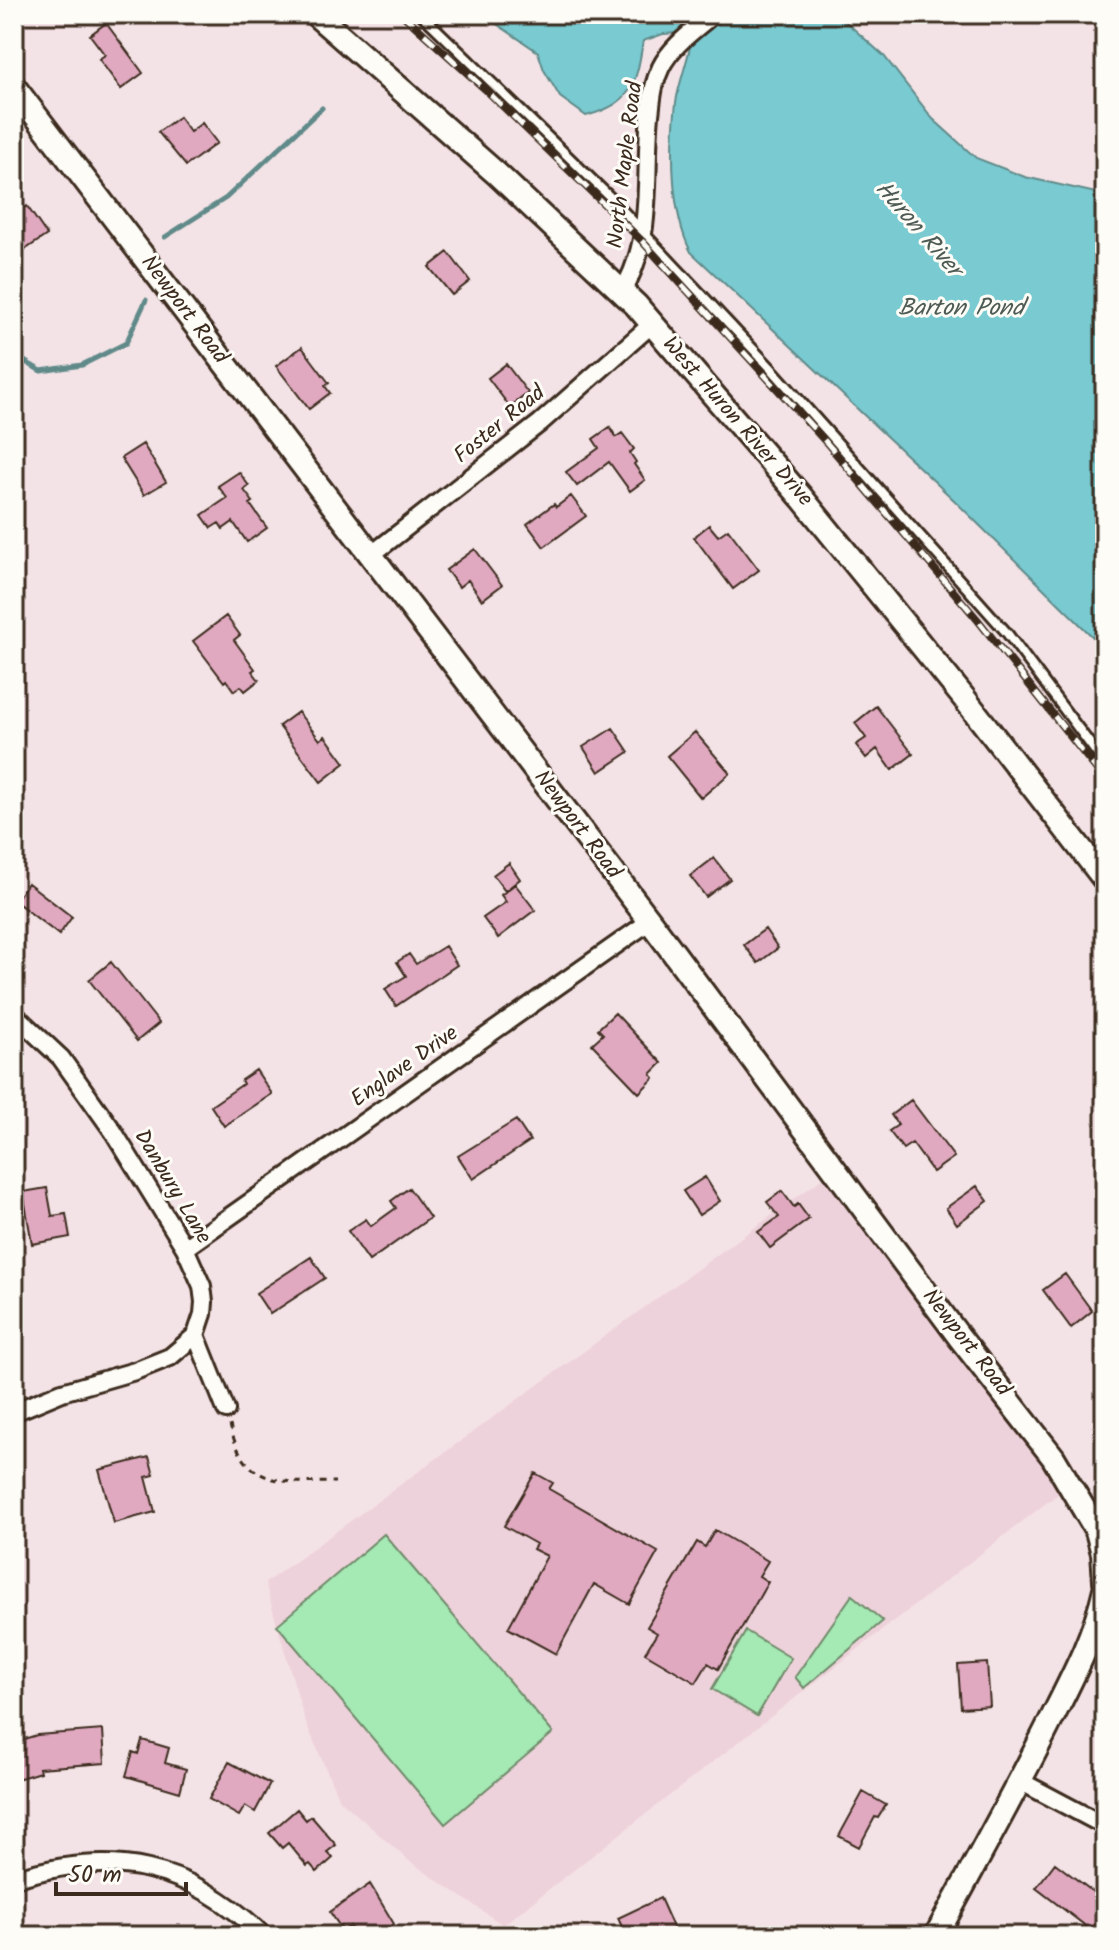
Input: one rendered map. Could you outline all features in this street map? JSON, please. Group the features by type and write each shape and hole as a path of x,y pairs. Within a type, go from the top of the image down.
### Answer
{"street":[{"name":"West Huron River Drive","path":"315,14 497,174 652,324 802,498 964,698 1105,880"},
{"name":"North Maple Road","path":"622,292 634,268 644,231 653,89 662,66 676,46 713,14"},
{"name":"Newport Road","path":"14,87 650,921 960,1338 1053,1457 1097,1531 1103,1553 1105,1581"},
{"name":"Foster Road","path":"371,555 540,423 652,324"},
{"name":"Englave Drive","path":"185,1248 650,921"},
{"name":"Danbury Lane","path":"14,1014 61,1058 113,1131 185,1248 202,1286 203,1314 196,1335"},
{"path":"14,1412 62,1392 157,1363 185,1346 196,1335 226,1410"},
{"path":"936,1936 1084,1655 1099,1618 1105,1589"},
{"path":"1020,1781 1105,1826"},
{"path":"14,1879 44,1870 98,1863 150,1868 198,1886 242,1915 264,1936"}],"lane":[{"path":"421,14 644,231 770,367 1007,633 1105,764"}],"path":[{"path":"226,1410 235,1446 251,1470 297,1483 335,1482"}],"shaded area":[{"path":"827,1175 1063,1490 503,1925 409,1861 339,1799 305,1721 265,1583"}],"green space":[{"path":"384,1534 553,1733 445,1824 277,1625"},
{"path":"852,1595 883,1621 804,1688 795,1677"},
{"path":"746,1631 791,1658 757,1716 712,1689"}],"water":[{"name":"Barton Pond","path":"482,14 837,14 884,56 933,119 976,158 1025,177 1105,195 1105,649 955,501 691,252 679,218 674,179 676,102 690,47 678,33 643,41 638,70 629,90 613,105 586,116 560,97 544,70 538,52"}],"building":[{"path":"106,23 143,73 121,89 99,59 105,55 90,35"},
{"path":"179,117 190,132 202,123 217,143 186,166 158,132"},
{"path":"27,206 47,235 23,251 14,238 14,214"},
{"path":"448,252 470,281 452,295 429,267"},
{"path":"302,347 329,383 325,386 330,393 309,409 276,366"},
{"path":"506,364 528,393 510,407 488,378"},
{"path":"610,427 616,437 622,433 634,449 630,453 645,480 630,491 609,462 577,486 566,472 599,448 593,439"},
{"path":"143,444 166,482 144,495 121,458"},
{"path":"239,472 249,486 244,490 253,502 250,504 267,528 247,542 233,522 223,529 219,523 211,528 202,515 227,498 218,486"},
{"path":"571,496 586,516 544,547 527,524"},
{"path":"709,525 718,536 728,529 759,570 733,589 694,537"},
{"path":"475,549 502,585 482,600 468,580 459,587 446,570"},
{"path":"226,616 240,635 234,640 255,669 252,671 259,680 245,691 241,686 234,691 226,680 224,682 193,641"},
{"path":"876,706 913,754 892,770 877,749 866,758 856,745 866,738 855,723"},
{"path":"298,712 320,740 325,736 345,763 321,782 279,726"},
{"path":"613,728 629,752 599,772 583,747"},
{"path":"695,732 730,773 701,798 667,756"},
{"path":"714,858 730,879 706,897 690,876"},
{"path":"509,863 520,879 505,891 493,875"},
{"path":"28,883 72,917 59,935 15,901"},
{"path":"515,884 535,910 498,938 483,918 506,902 501,895"},
{"path":"765,929 778,948 758,963 744,945"},
{"path":"445,946 457,965 396,1006 385,989 406,976 397,962 409,954 416,964"},
{"path":"111,962 159,1023 137,1041 89,980"},
{"path":"615,1013 662,1063 651,1074 654,1078 639,1093 592,1044 603,1034 598,1029"},
{"path":"256,1070 272,1094 224,1126 211,1106 243,1084 241,1080"},
{"path":"911,1100 954,1157 933,1172 912,1143 903,1149 889,1131 898,1125 891,1115"},
{"path":"516,1120 530,1141 473,1179 458,1156"},
{"path":"705,1177 720,1201 699,1215 683,1191"},
{"path":"977,1186 988,1201 957,1224 946,1208"},
{"path":"47,1188 52,1216 66,1214 70,1237 32,1244 23,1192"},
{"path":"409,1188 430,1218 369,1261 348,1231 366,1219 371,1226 396,1208 391,1201"},
{"path":"782,1191 794,1207 798,1204 809,1219 770,1248 758,1232 779,1217 767,1202"},
{"path":"311,1257 325,1278 270,1314 256,1293"},
{"path":"1065,1274 1092,1311 1071,1328 1043,1290"},
{"path":"149,1457 154,1475 146,1477 155,1512 114,1523 99,1470"},
{"path":"535,1473 553,1483 549,1489 658,1552 629,1604 594,1584 556,1654 508,1628 547,1556 533,1549 536,1544 504,1526"},
{"path":"715,1530 768,1561 759,1576 768,1582 718,1669 708,1663 696,1683 645,1653 657,1633 647,1627 697,1542 705,1547"},
{"path":"987,1663 990,1706 961,1708 958,1665"},
{"path":"103,1730 105,1763 39,1768 40,1772 14,1780 14,1742 37,1735"},
{"path":"142,1740 169,1748 165,1763 186,1769 180,1792 126,1776 133,1752 138,1754"},
{"path":"229,1762 270,1784 255,1812 245,1806 239,1816 209,1799"},
{"path":"863,1792 886,1805 878,1818 875,1817 859,1847 839,1836"},
{"path":"297,1809 306,1820 311,1816 336,1845 327,1852 333,1858 317,1872 310,1864 307,1866 288,1843 282,1848 269,1833"},
{"path":"1055,1863 1105,1901 1105,1936 1093,1936 1083,1924 1036,1888"},
{"path":"370,1884 394,1924 378,1936 367,1936 362,1929 356,1933 350,1926 343,1931 330,1912"},
{"path":"660,1898 677,1936 626,1936 618,1918"}],"waterway":[{"path":"165,237 226,198 322,108"},
{"path":"14,355 41,371 82,365 126,343 146,300"}],"railway":[{"path":"402,14 485,89 642,241 826,442 977,619 1105,780"}],"water label":[{"name":"Huron River","path":"918,229"}]}
